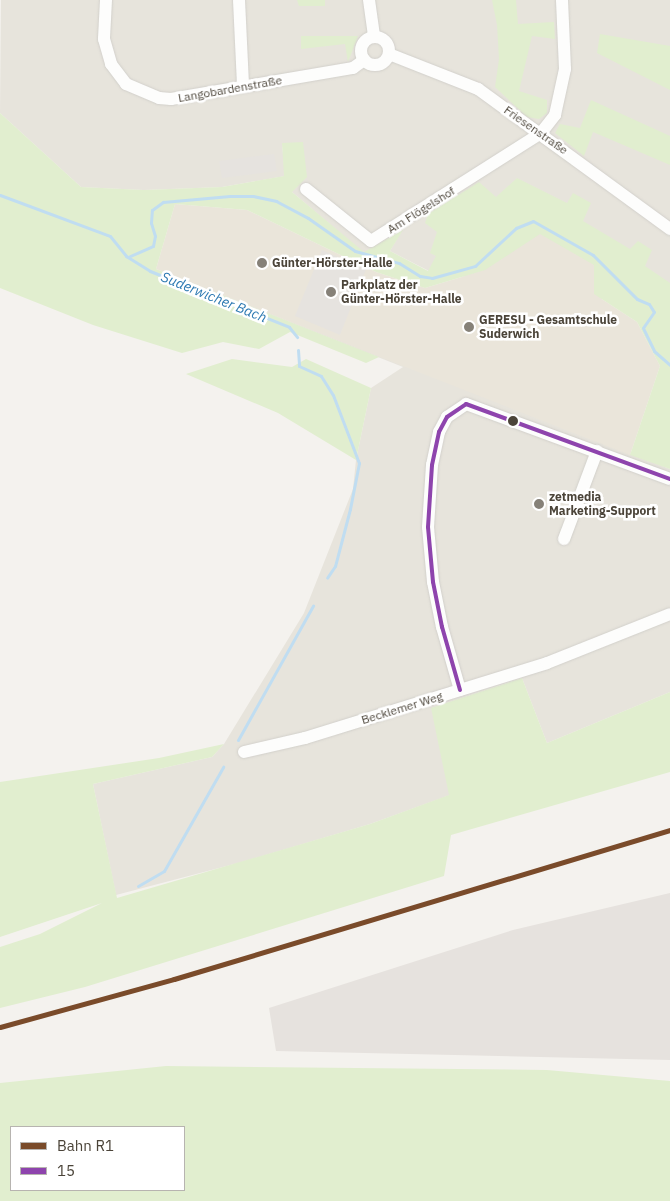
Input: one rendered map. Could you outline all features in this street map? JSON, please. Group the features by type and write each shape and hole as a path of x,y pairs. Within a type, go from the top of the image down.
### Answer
{"street":[{"name":"Langobardenstraße","path":"106,0 104,39 111,64 126,84 139,92 171,99 353,68 364,60"},
{"path":"239,0 243,86"},
{"path":"369,0 374,37"},
{"path":"541,133 555,115 564,69 562,0"},
{"path":"374,37 386,41 389,54 381,64 372,65 364,60 361,48 366,40 374,37"},
{"name":"Friesenstraße","path":"389,54 478,90 541,133 670,229"},
{"name":"Am Flögelshof","path":"306,189 371,241 541,133"},
{"path":"460,690 442,627 433,582 428,527 432,465 439,432 447,417 466,404 670,479"},
{"path":"564,539 596,451"},
{"name":"Becklemer Weg","path":"244,752 304,738 547,662 670,614"}],"shaded area":[{"path":"1,0 670,0 670,310 429,271 390,251 402,230 364,253 292,192 282,143 285,176 222,187 144,190 81,187 0,113"},
{"path":"274,154 277,171 222,178 219,161"},
{"name":"GERESU - Gesamtschule Suderwich","path":"175,204 247,210 376,272 425,288 485,270 540,234 595,265 594,294 637,322 660,366 630,455 156,269"},
{"name":"Parkplatz der Günter-Hörster-Halle","path":"322,250 366,269 340,335 295,316"},
{"path":"156,269 670,469 670,692 547,743 522,678 432,708 450,795 370,824 242,862 116,895 93,784 212,757 224,744 304,613 353,489 356,460 371,388 403,367"},
{"path":"670,893 670,1060 276,1051 269,1008 513,930"}],"green space":[{"path":"297,0 325,0 325,6 299,6"},
{"path":"492,0 516,0 518,24 554,22 555,39 532,36 519,91 547,100 547,113 539,119 527,117 495,87 499,59 497,25"},
{"path":"600,34 670,46 670,90 597,53"},
{"path":"301,36 358,36 348,62 345,44 301,49"},
{"path":"591,100 670,136 670,165 593,132 584,156 555,133 560,124 580,128"},
{"path":"0,113 81,187 144,190 222,187 284,176 282,143 303,142 307,177 292,192 364,252 403,230 390,251 428,271 436,256 430,253 437,232 425,223 428,214 479,182 496,197 517,178 567,203 573,193 591,203 583,221 630,249 638,241 652,250 645,266 670,283 670,469 630,455 660,366 637,322 594,294 594,265 540,234 485,270 425,288 376,272 247,210 175,204 156,269 379,357 366,363 290,332 259,349 223,342 182,353 93,325 0,288"},
{"path":"232,359 292,367 306,359 371,388 356,460 278,413 186,374"},
{"path":"522,678 547,743 670,692 670,772 451,835 444,876 85,987 0,1008 0,947 40,934 102,903 0,937 0,782 159,758 224,744 212,757 93,784 117,898 370,824 449,795 431,708"},
{"path":"166,1066 547,1070 670,1081 670,1201 0,1201 0,1083"}],"waterway":[{"name":"Suderwicher Bach","path":"0,195 110,236 126,256 150,271 289,327 297,337"},
{"name":"Suderwicher Bach","path":"128,257 153,246 155,236 151,223 152,210 163,202 230,196 253,196 276,201 308,218 355,251 399,263 420,276 432,278 475,266 516,228 533,221 593,255 637,299 649,304 654,312 643,328 654,351 670,365"},
{"name":"Suderwicher Bach","path":"298,350 299,366 321,376 333,395 359,463 350,509 335,566 327,578"},
{"name":"Suderwicher Bach","path":"238,740 313,606"},
{"name":"Suderwicher Bach","path":"138,886 164,871 223,767"}],"rail line":[{"name":"R1","path":"0,1027 174,979 670,830"}],"transit line":[{"name":"15","path":"460,690 442,627 433,582 428,527 432,465 439,432 447,417 466,404 670,479"}],"place":[{"name":"Günter-Hörster-Halle","path":"262,263"},
{"name":"Parkplatz der Günter-Hörster-Halle","path":"331,292"},
{"name":"GERESU - Gesamtschule Suderwich","path":"469,327"},
{"name":"zetmedia Marketing-Support","path":"539,504"}]}
